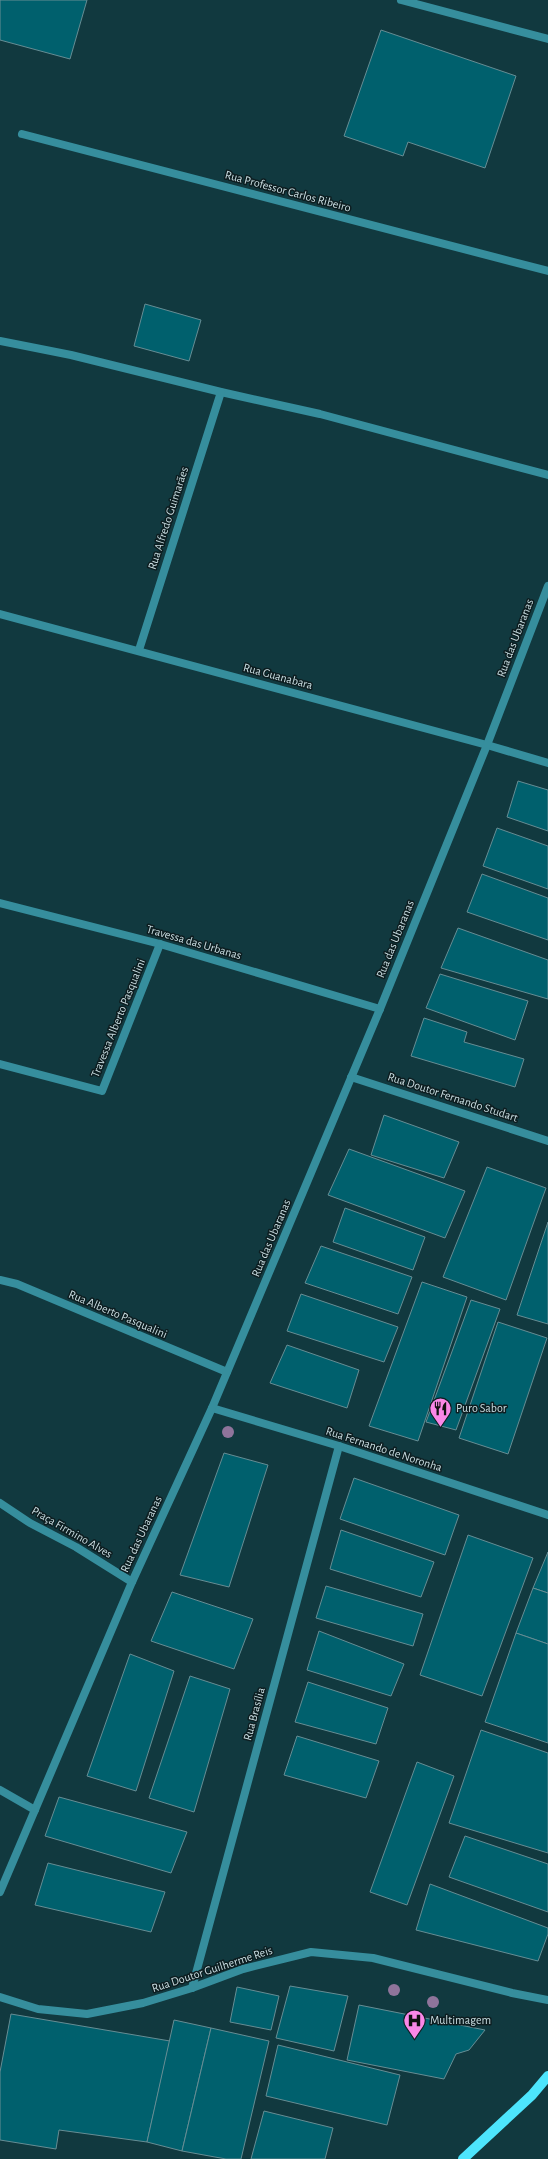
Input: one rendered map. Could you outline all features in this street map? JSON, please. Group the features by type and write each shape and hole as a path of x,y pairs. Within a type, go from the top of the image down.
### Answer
{"main road":[{"path":"463,2159 532,2095 548,2076"}],"street":[{"path":"401,0 548,38"},
{"name":"Rua Professor Carlos Ribeiro","path":"22,134 548,271"},
{"path":"0,341 71,355 400,434 548,475"},
{"name":"Rua Alfredo Guimarães","path":"139,650 221,392"},
{"name":"Rua das Ubaranas","path":"0,1892 132,1582 212,1408 352,1077 487,745 548,586"},
{"name":"Rua Guanabara","path":"0,614 139,650 548,763"},
{"name":"Travessa das Urbanas","path":"0,903 160,944 380,1009"},
{"name":"Travessa Alberto Pasqualini","path":"0,1064 102,1091 160,944"},
{"name":"Rua Doutor Fernando Studart","path":"352,1077 548,1140"},
{"name":"Rua Alberto Pasqualini","path":"0,1280 16,1284 227,1372"},
{"name":"Rua Fernando de Noronha","path":"212,1408 339,1446 548,1515"},
{"name":"Rua Brasília","path":"192,1988 339,1446"},
{"name":"Praça Firmino Alves","path":"0,1503 30,1523 76,1547 132,1582"},
{"path":"0,1790 35,1810"},
{"name":"Rua Doutor Guilherme Reis","path":"0,1997 38,2009 87,2014 142,2003 192,1988 243,1969 311,1952 373,1958 512,1993 548,2000"}],"building":[{"path":"0,0 87,0 70,59 0,40"},
{"path":"381,30 516,76 485,168 408,142 403,156 344,136"},
{"path":"145,304 201,320 189,361 134,346"},
{"path":"518,781 548,790 548,831 507,817"},
{"path":"497,828 548,846 548,889 483,866"},
{"path":"482,874 548,898 548,940 467,912"},
{"path":"458,928 548,960 548,999 441,968"},
{"path":"440,974 528,1001 515,1040 426,1008"},
{"path":"424,1018 467,1032 464,1042 524,1059 515,1087 411,1056"},
{"path":"384,1115 459,1142 444,1178 371,1155"},
{"path":"349,1149 465,1191 445,1238 328,1195"},
{"path":"487,1167 546,1188 506,1300 443,1277"},
{"path":"345,1208 425,1237 413,1270 333,1242"},
{"path":"548,1222 548,1324 517,1315"},
{"path":"321,1246 412,1277 398,1314 305,1283"},
{"path":"422,1282 467,1297 418,1441 369,1426"},
{"path":"301,1294 398,1327 384,1362 287,1331"},
{"path":"471,1300 500,1309 456,1430 426,1422"},
{"path":"498,1322 547,1338 508,1454 459,1438"},
{"path":"287,1345 359,1370 347,1408 270,1383"},
{"path":"224,1453 268,1465 229,1587 180,1575"},
{"path":"354,1478 459,1515 445,1555 340,1519"},
{"path":"341,1530 434,1562 421,1597 330,1569"},
{"path":"468,1535 533,1558 482,1696 420,1675"},
{"path":"548,1552 548,1593 533,1588"},
{"path":"326,1586 423,1614 413,1646 316,1618"},
{"path":"533,1588 548,1593 548,1644 516,1633"},
{"path":"172,1592 253,1619 234,1669 151,1641"},
{"path":"319,1631 404,1664 391,1696 307,1670"},
{"path":"516,1633 548,1644 548,1743 485,1722"},
{"path":"130,1654 174,1671 136,1791 87,1776"},
{"path":"190,1676 230,1689 194,1812 149,1798"},
{"path":"308,1682 388,1708 376,1744 295,1722"},
{"path":"481,1730 548,1753 548,1853 449,1823"},
{"path":"297,1736 379,1761 366,1798 284,1775"},
{"path":"417,1762 454,1776 407,1905 370,1892"},
{"path":"59,1797 187,1832 171,1873 45,1836"},
{"path":"465,1836 548,1864 548,1912 449,1877"},
{"path":"48,1863 165,1892 151,1932 35,1905"},
{"path":"430,1884 548,1928 548,1934 538,1961 416,1930"},
{"path":"290,1986 348,1996 334,2051 276,2038"},
{"path":"237,1987 279,1996 271,2030 230,2022"},
{"name":"Multimagem","path":"359,2005 485,2030 469,2050 456,2054 444,2079 347,2060"},
{"path":"11,2014 170,2041 147,2142 59,2130 56,2149 0,2140 0,2072"},
{"path":"174,2020 211,2028 182,2151 147,2142"},
{"path":"211,2028 269,2041 241,2159 226,2159 182,2151"},
{"path":"278,2045 400,2075 387,2125 266,2096"},
{"path":"264,2111 333,2128 325,2159 251,2159"}],"place":[{"name":"Puro Sabor","path":"440,1428"},
{"name":"Multimagem","path":"414,2040"}]}
